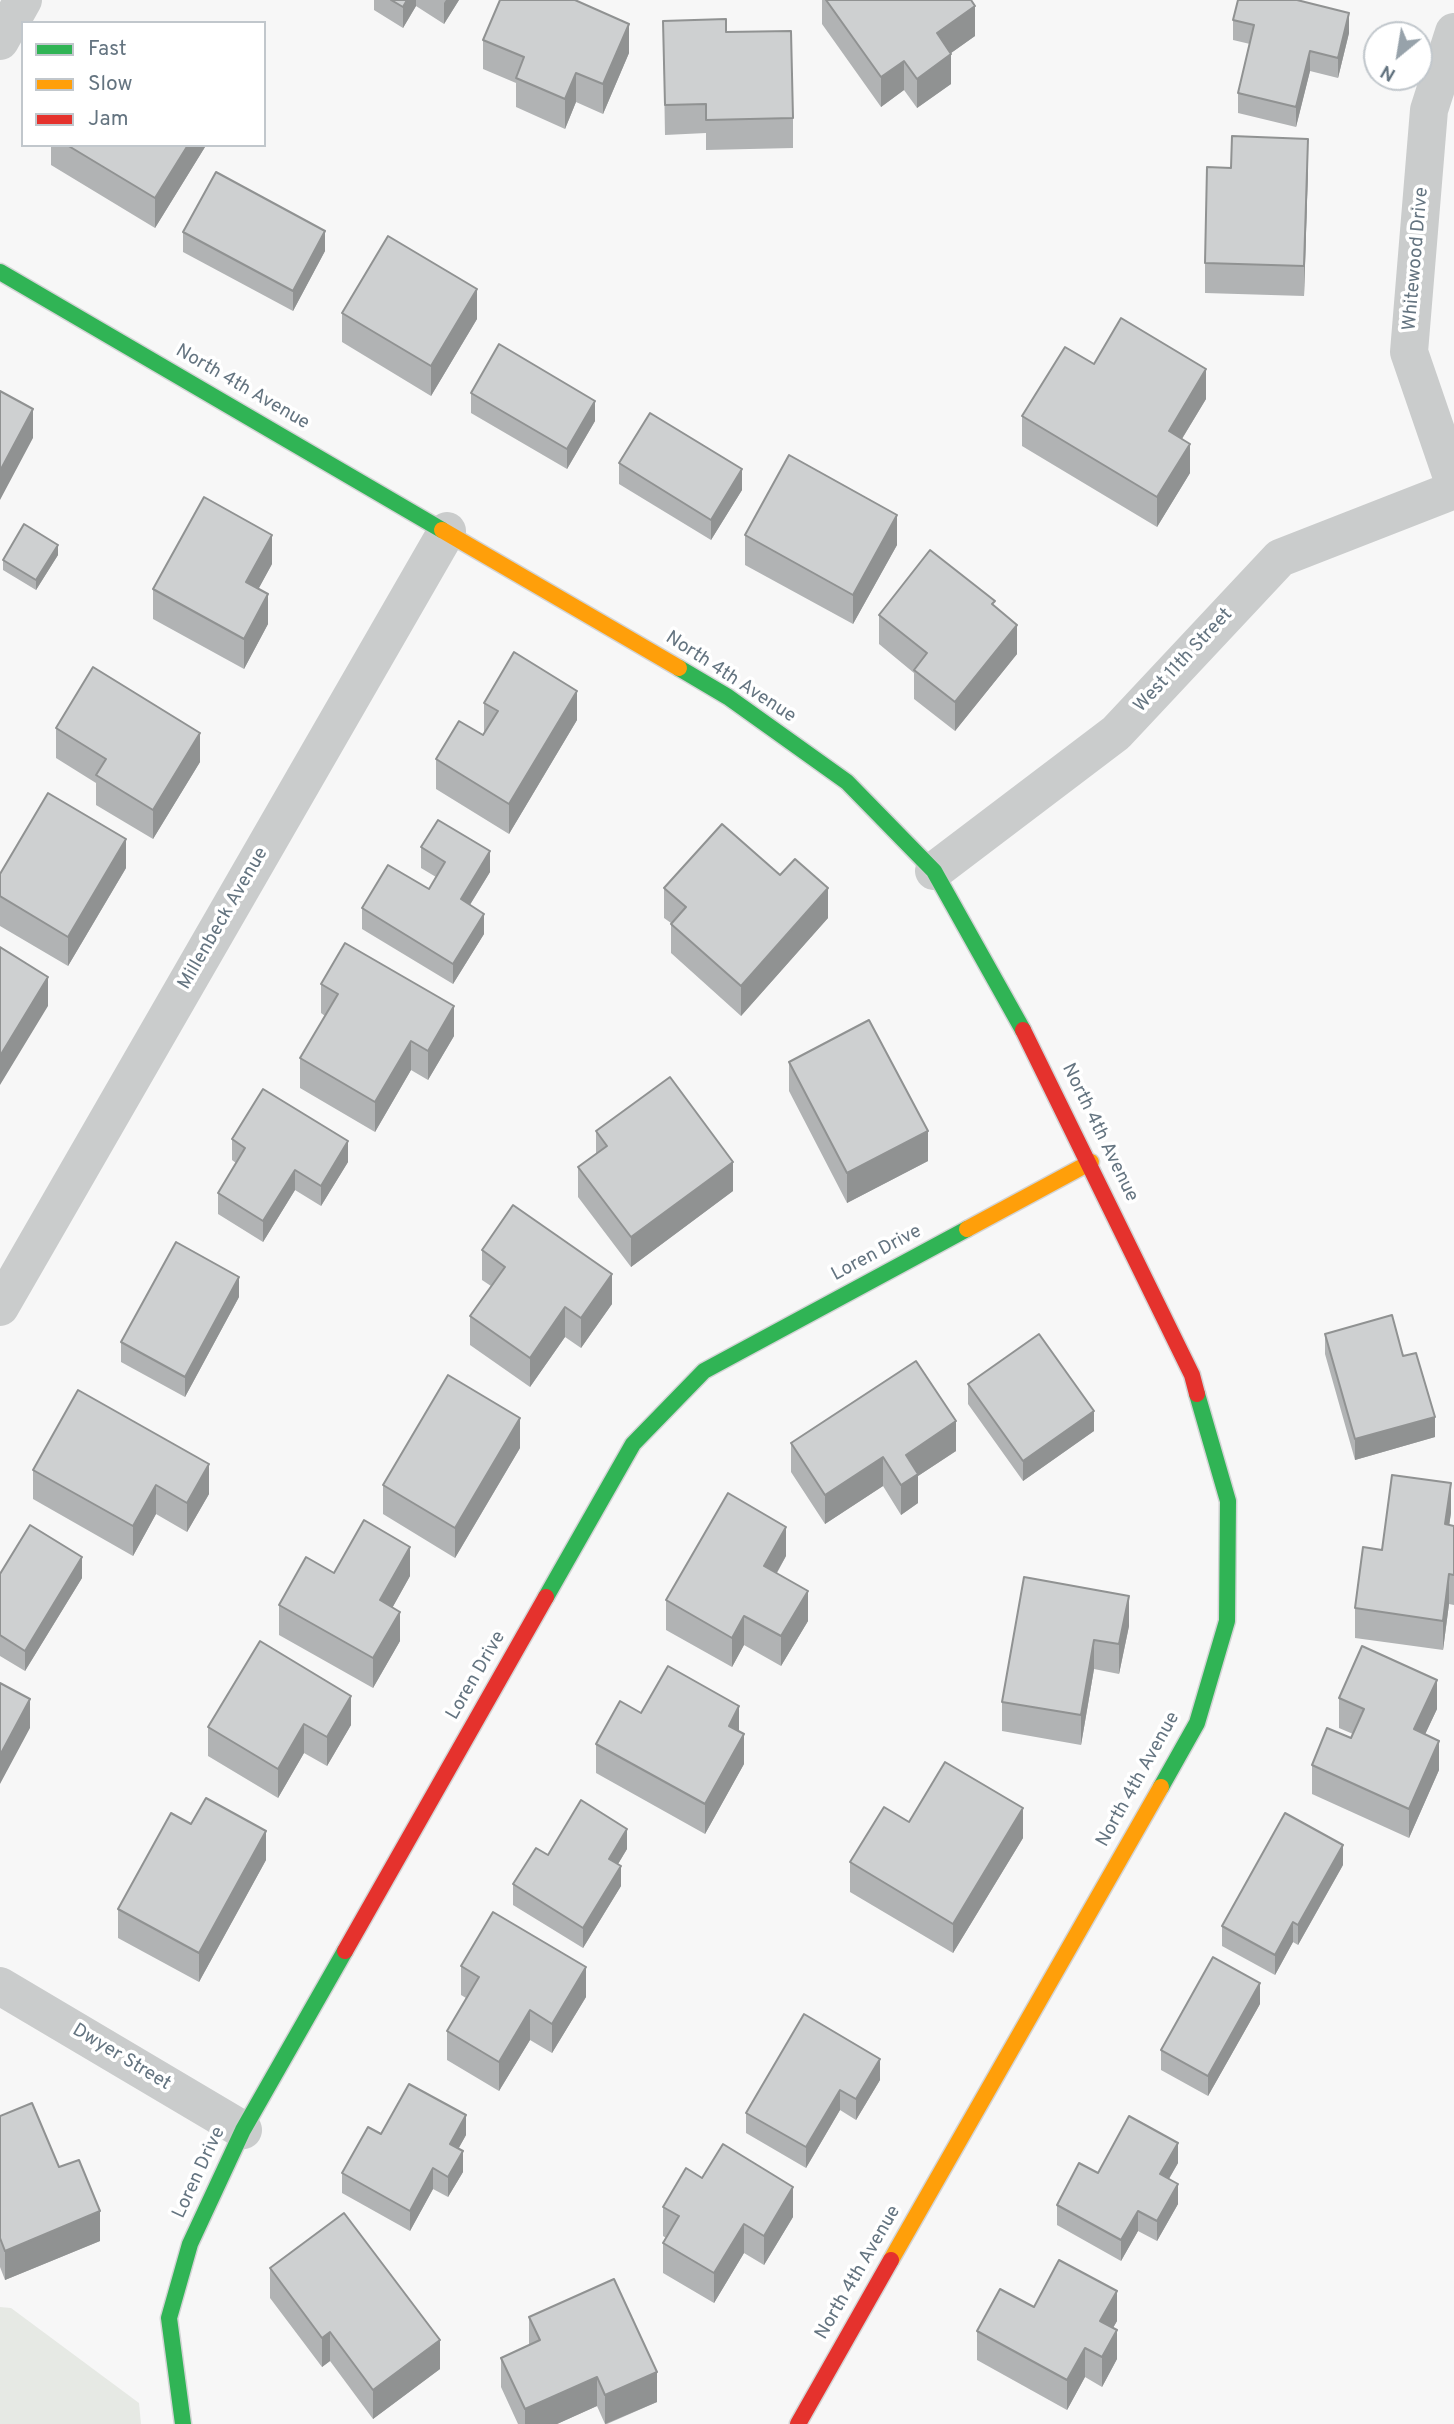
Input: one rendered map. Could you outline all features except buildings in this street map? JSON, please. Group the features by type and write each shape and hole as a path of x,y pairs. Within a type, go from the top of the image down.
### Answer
{"street":[{"path":"0,41 23,0"},
{"name":"Whitewood Drive","path":"1454,32 1429,110 1409,352 1454,483"},
{"name":"North 4th Avenue","path":"0,272 728,697 847,782 934,871 1008,999 1091,1162 1192,1375 1228,1500 1227,1621 1197,1723 797,2424"},
{"name":"West 11th Street","path":"934,871 1116,733 1280,558 1454,490"},
{"name":"Millenbeck Avenue","path":"0,1307 447,531"},
{"name":"Loren Drive","path":"183,2424 169,2318 190,2244 243,2130 634,1444 704,1371 1091,1162"},
{"name":"Dwyer Street","path":"0,1986 243,2130"}],"shaded area":[{"path":"0,2307 11,2308 139,2403 141,2424 0,2424"}],"traffic: fast":[{"path":"0,272 442,530"},
{"path":"679,668 728,697 847,782 934,871 1023,1030"},
{"path":"546,1597 633,1444 704,1371 967,1229"},
{"path":"1161,1787 1197,1723 1227,1621 1228,1501 1197,1394"},
{"path":"183,2424 169,2318 190,2244 243,2130 345,1951"}],"traffic: slow":[{"path":"442,530 679,668"},
{"path":"967,1229 1091,1162"},
{"path":"891,2260 1161,1787"}],"traffic: jam":[{"path":"1023,1030 1192,1375 1197,1394"},
{"path":"345,1951 546,1597"},
{"path":"798,2424 891,2260"}]}
